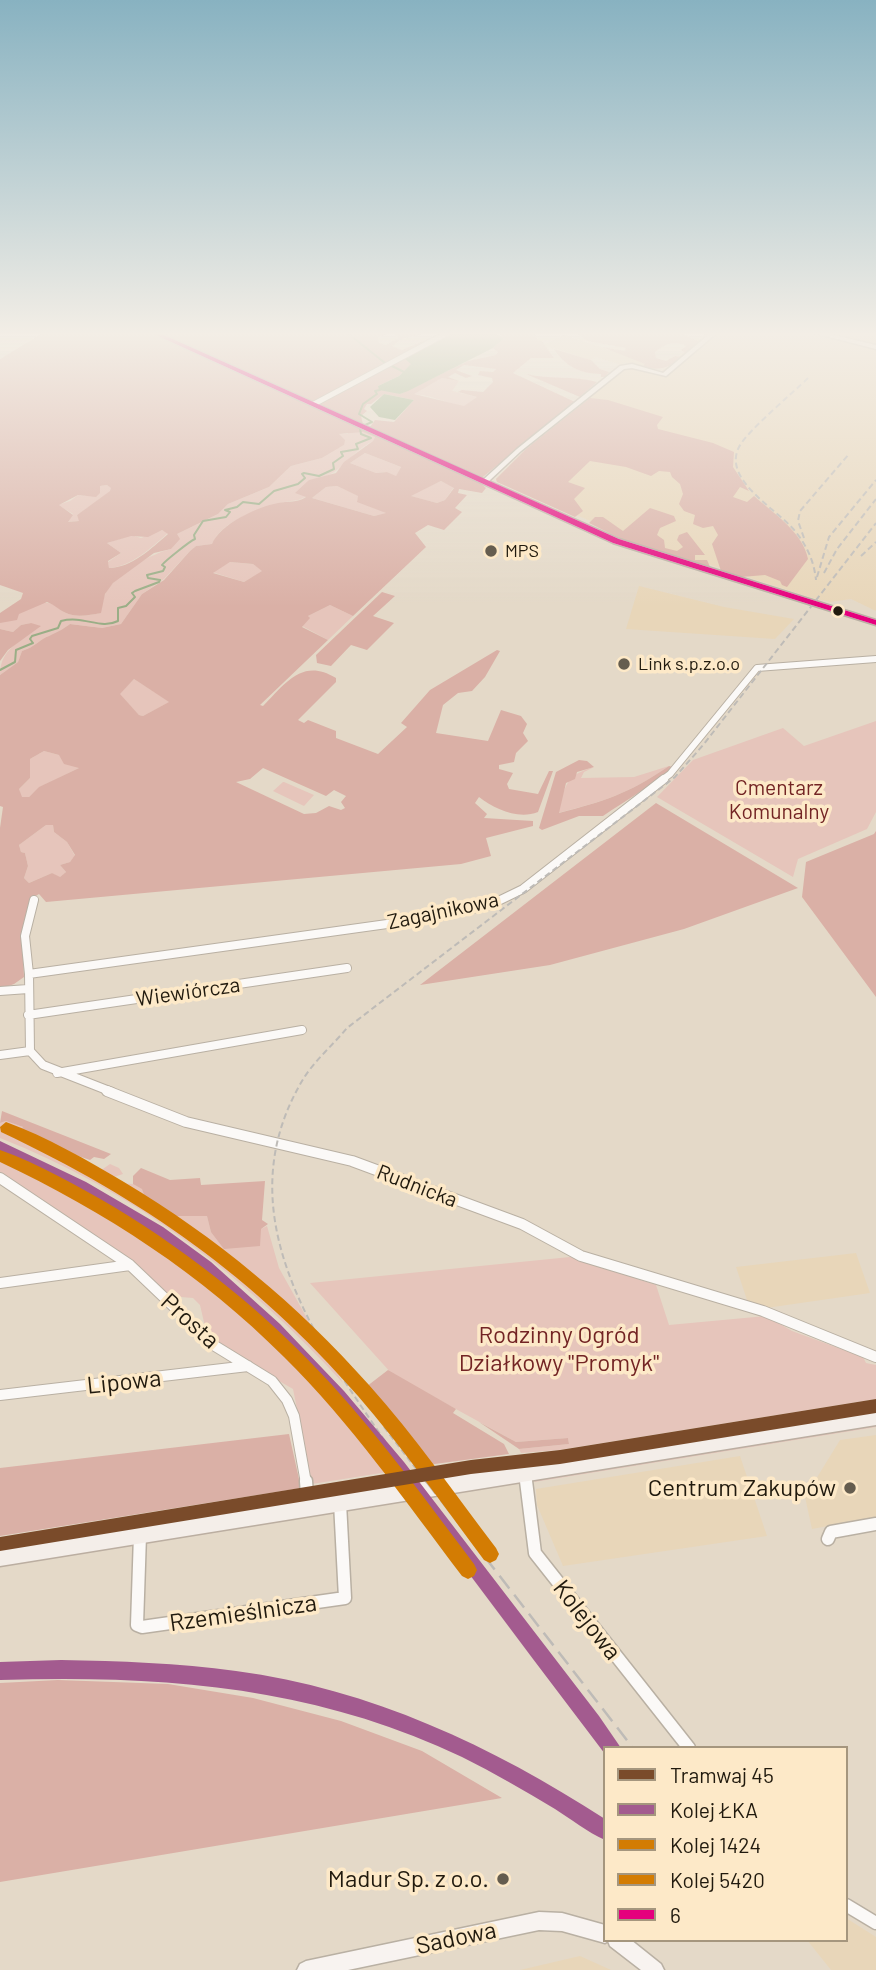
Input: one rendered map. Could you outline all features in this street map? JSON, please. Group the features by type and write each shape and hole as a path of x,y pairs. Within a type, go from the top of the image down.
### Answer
{"main road":[{"path":"355,423 631,547 876,623"},
{"path":"484,482 552,423"},
{"path":"0,1558 876,1418"},
{"name":"Sadowa","path":"306,1970 539,1921 562,1922 603,1933"},
{"path":"619,1942 655,1970"}],"street":[{"name":"Zagajnikowa","path":"29,974 418,918 482,906 510,897 670,774 757,668 767,665 876,659"},
{"path":"0,1055 30,1051 29,974 25,936 34,900"},
{"name":"Wiewiórcza","path":"28,1015 347,968"},
{"path":"0,991 28,989"},
{"path":"57,1073 302,1030"},
{"name":"Rudnicka","path":"30,1051 39,1062 57,1073 186,1122 352,1161 522,1224 581,1256 763,1311 876,1357"},
{"name":"Prosta","path":"0,1178 130,1265 215,1346 272,1381 291,1408 305,1472 308,1508"},
{"path":"0,1283 130,1265"},
{"name":"Lipowa","path":"0,1395 248,1366"},
{"name":"Kolejowa","path":"524,1474 535,1553 687,1746"},
{"name":"Rzemieślnicza","path":"140,1535 137,1625 142,1627 345,1598 340,1503"},
{"path":"828,1539 831,1532 876,1524"},
{"path":"848,1906 876,1923"}],"shaded area":[{"path":"0,423 363,423 370,427 373,423 549,423 478,481 486,488 482,493 459,489 458,493 467,495 455,508 462,512 444,530 428,525 415,533 426,547 353,616 330,605 308,616 310,618 302,627 328,640 260,705 263,706 295,676 313,670 324,672 336,678 336,682 298,720 304,723 308,720 336,731 336,738 378,754 407,727 401,723 430,690 497,650 500,651 485,677 472,691 458,693 443,705 436,733 488,741 501,710 521,716 527,724 523,733 528,741 516,753 514,762 499,765 499,769 513,773 507,784 509,789 538,794 549,771 553,771 538,812 523,815 507,812 479,797 475,803 487,814 484,818 533,821 533,826 486,838 491,856 461,864 46,902 39,894 29,900 30,909 22,935 24,977 0,989 0,828 3,807 0,806 0,675 18,662 22,651 70,624 102,628 121,624 142,594 164,580 196,546 212,544 231,523 250,512 269,505 303,499 306,497 295,493 309,480 336,473 344,462 375,437 363,432 339,434 345,440 344,445 322,458 291,466 269,487 228,504 218,514 177,534 180,539 171,549 154,553 113,583 105,594 101,613 70,615 47,602 19,614 17,620 0,623 0,613 21,599 23,593 0,585","holes":["365,453 401,467 396,476 387,472 376,473 350,463","441,481 454,488 445,500 437,503 411,496","107,485 111,488 77,515 79,521 68,522 73,515 59,505 78,495 96,497 100,493 100,486","337,486 358,496 357,502 386,513 374,516 312,498 326,487","162,530 168,534 141,556 125,565 109,568 108,561 121,553 107,543 131,536 148,537","230,562 253,564 262,571 244,582 213,573","134,679 169,702 143,716 120,694","44,751 59,755 64,764 79,768 39,787 29,797 22,797 19,789 30,778 30,759","263,768 326,796 334,790 346,796 341,802 345,808 341,810 329,806 316,813 304,814 236,782 250,779","46,825 53,825 54,832 67,842 75,855 70,862 60,865 66,872 60,877 52,873 29,883 24,878 28,866 25,853 21,852 19,845"]},
{"path":"558,423 876,423 876,611 851,599 830,602 809,597 643,543 497,482 496,479 526,449"},
{"path":"559,423 659,423 658,429 713,443 734,452 733,467 749,491 740,487 733,497 747,502 754,496 794,532 808,559 787,587 765,575 741,577 721,571 712,544 718,535 713,526 703,528 693,524 695,515 684,511 679,504 683,494 680,484 670,472 659,471 651,476 626,467 590,461 568,482 585,488 574,499 583,511 575,517 497,482 496,479 526,449"},
{"path":"650,508 674,516 676,521 660,528 657,535 664,540 665,548 677,551 683,547 677,540 679,535 687,532 705,555 695,555 695,560 707,560 711,569 621,539 589,523 595,517 603,517 623,531"},
{"path":"639,586 724,607 794,619 775,639 626,629"},
{"path":"382,592 395,596 373,616 394,623 367,650 351,645 331,666 317,663 316,655"},
{"path":"31,623 41,626 8,650 0,661 0,629 13,632 21,625"},
{"path":"579,760 587,761 594,767 577,772 575,779 566,783 559,813 616,796 669,766 673,767 603,816 579,816 542,830 539,828 556,772"},
{"path":"656,803 798,888 684,929 550,965 420,985"},
{"path":"876,831 876,997 802,897 806,862"},
{"path":"2,1111 111,1154 104,1159 94,1157 90,1160 67,1152 58,1152 18,1135 23,1127 6,1121 0,1123"},
{"path":"141,1168 170,1180 200,1178 201,1185 265,1181 262,1220 268,1224 261,1229 260,1246 224,1249 211,1232 207,1216 174,1216 146,1200 142,1189 133,1184 133,1176"},
{"path":"856,1253 870,1293 766,1308 748,1303 736,1267"},
{"path":"388,1370 456,1409 453,1413 504,1444 509,1454 420,1466 362,1390"},
{"path":"479,1422 516,1442 568,1438 569,1444 519,1449"},
{"path":"289,1434 301,1488 0,1536 0,1468"},
{"path":"876,1435 876,1517 812,1529 805,1497 840,1440"},
{"path":"740,1456 767,1536 563,1566 537,1505 536,1489"},
{"path":"58,1680 168,1684 253,1698 341,1721 422,1751 502,1798 0,1882 0,1683"},
{"path":"848,1919 876,1937 876,1970 831,1970 809,1942 848,1942"},
{"path":"580,1956 611,1970 520,1970"}],"green space":[{"path":"351,424 375,437 373,441 329,475 309,480 306,496 243,516 224,528 212,544 196,546 164,579 142,594 121,624 102,628 70,624 22,651 18,662 0,675 4,658 23,637 31,623 21,625 13,632 0,629 0,623 42,603 53,604 70,615 100,613 106,592 118,578 145,560 171,549 177,534 218,514 228,504 269,487 291,466 322,458 344,445 338,434 348,434 347,426"},
{"path":"365,453 401,467 396,477 387,472 376,473 350,463"},
{"path":"441,481 454,487 445,500 437,503 410,496"},
{"path":"107,485 112,488 111,491 77,515 80,521 67,522 73,514 58,505 78,495 87,496 100,486"},
{"path":"337,486 359,496 357,501 387,513 374,516 312,498 326,487"},
{"path":"162,530 168,533 141,555 125,564 109,568 108,562 121,553 107,543 131,535 141,538"},
{"path":"230,562 253,564 263,571 244,582 212,572"},
{"path":"330,605 353,616 328,640 302,626 308,616"},
{"path":"134,679 170,702 143,716 139,715 119,694"},
{"name":"Cmentarz Komunalny","path":"876,721 876,812 867,829 798,859 793,877 657,797 693,760 783,728 804,746"},
{"path":"44,751 59,755 81,767 40,787 29,797 21,797 19,789 30,778 30,759"},
{"path":"669,766 616,796 558,813 568,783 584,770 594,767 584,772 581,778 634,777"},
{"path":"283,782 314,795 304,806 273,791"},
{"path":"46,825 53,825 54,832 67,842 75,856 70,862 60,865 66,872 59,878 52,873 29,883 24,878 28,866 25,853 21,852 19,845"},
{"path":"6,1121 23,1127 18,1136 91,1169 100,1171 110,1164 119,1168 123,1174 114,1177 113,1183 133,1184 143,1189 174,1216 207,1216 211,1232 261,1229 267,1226 279,1268 343,1383 267,1307 186,1241 97,1184 50,1159 0,1138 0,1123"},
{"path":"0,1150 50,1172 145,1226 232,1291 310,1367 372,1440 394,1471 312,1484 293,1389 234,1355 207,1335 200,1305 193,1298 168,1296 0,1174"},
{"name":"Rodzinny Ogród Działkowy \"Promyk\"","path":"570,1257 656,1285 669,1325 766,1316 792,1331 863,1357 866,1363 876,1365 876,1399 559,1450 521,1453 519,1449 569,1444 568,1438 516,1442 392,1374 310,1283"},
{"path":"876,1424 876,1427 534,1482 537,1479"},
{"path":"301,1497 299,1501 0,1550 0,1546"}],"waterway":[{"path":"365,425 370,423"},
{"path":"0,670 15,662 16,650 33,643 30,639 32,636 58,628 61,621 105,624 118,621 118,608 126,606 135,597 132,593 135,591 159,582 160,580 148,578 147,575 163,571 165,567 162,565 195,539 194,535 203,521 226,517 230,512 225,510 237,507 243,502 259,504 274,491 298,484 305,478 302,474 304,473 319,476 334,469 333,463 343,456 341,452 358,449 356,444 371,438 361,434 360,428"}],"railway":[{"path":"760,423 739,447 736,459 738,471 754,493 787,522 803,542 812,560 816,580"},
{"path":"804,538 798,521 800,511 849,454"},
{"path":"817,577 829,537 876,480"},
{"path":"824,573 837,549 876,499"},
{"path":"385,1441 330,1358 306,1314 287,1269 275,1223 272,1177 281,1129 302,1081 317,1060 347,1028 675,777 704,744 876,523"},
{"path":"861,556 876,542"},
{"path":"384,1427 427,1483"},
{"path":"426,1481 631,1746"},
{"path":"514,1610 592,1721"}],"tram line":[{"name":"45","path":"0,1544 471,1467 560,1457 876,1406"}],"rail line":[{"name":"5420","path":"6,1128 54,1150 145,1202 230,1262 270,1295 365,1392 490,1554"},
{"name":"ŁKA","path":"0,1147 81,1186 158,1231 206,1267 275,1329 338,1396 398,1468 610,1746"},
{"name":"1424","path":"0,1156 46,1177 134,1227 216,1285 254,1318 291,1353 345,1412 468,1570"},
{"name":"ŁKA","path":"0,1671 61,1669 180,1673 238,1680 354,1706 411,1725 467,1750 537,1788 603,1829"}],"transit line":[{"name":"6","path":"354,423 616,541 876,623"}],"place":[{"name":"MPS","path":"491,551"},
{"name":"Link s.p.z.o.o","path":"624,664"},
{"name":"Centrum Zakupów","path":"850,1488"},
{"name":"Madur Sp. z o.o.","path":"503,1879"}]}
